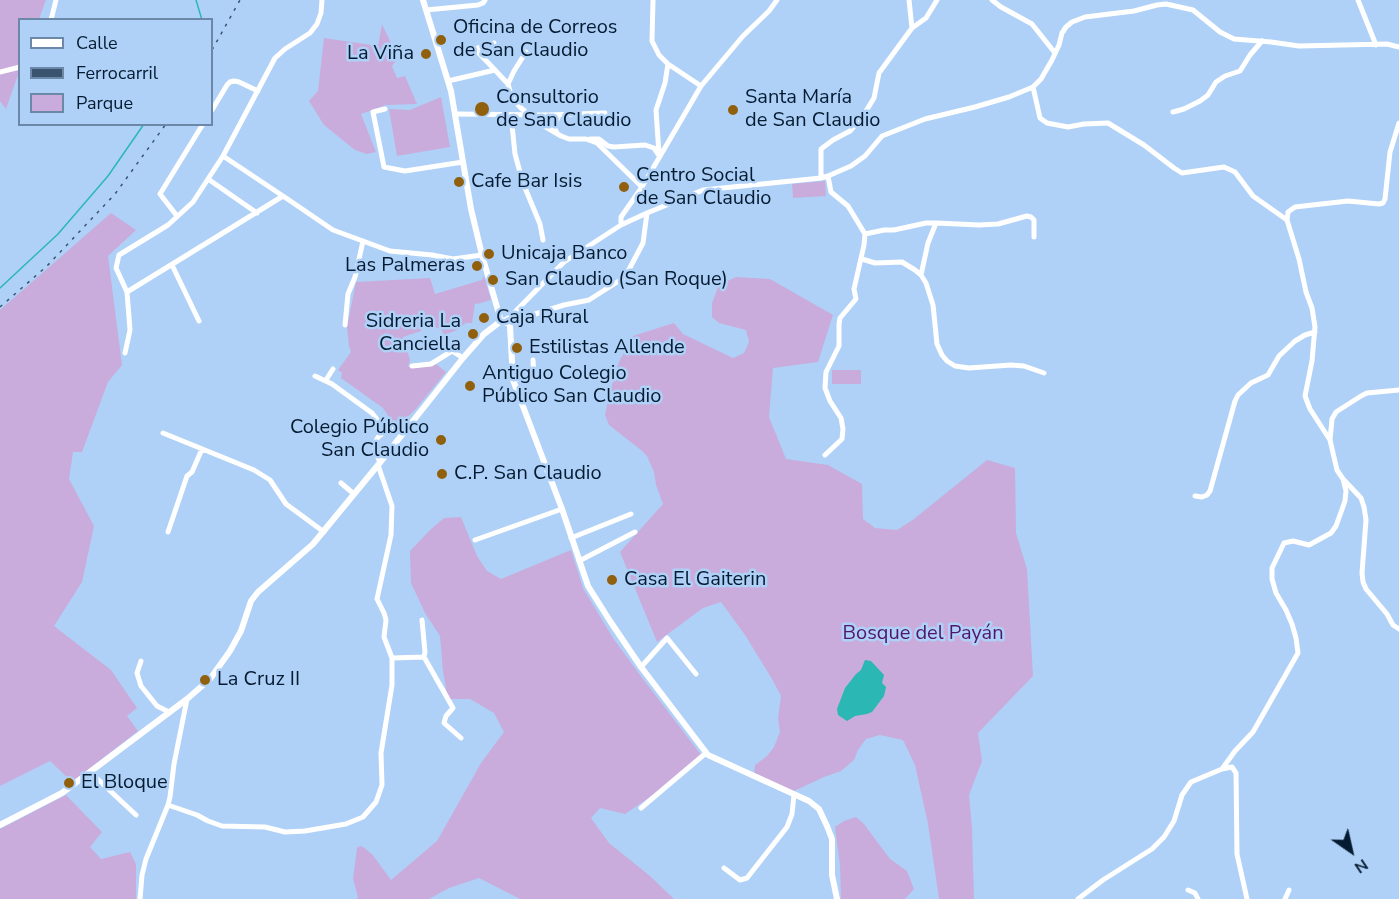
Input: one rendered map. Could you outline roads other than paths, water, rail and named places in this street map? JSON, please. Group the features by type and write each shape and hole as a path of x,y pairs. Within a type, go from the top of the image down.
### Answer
{"street":[{"path":"52,18 56,0"},
{"path":"125,353 130,330 127,292 116,268 119,255 168,225 193,202 223,156 275,58 314,29 320,18 322,0"},
{"path":"423,0 448,81 471,209 482,255 502,321 510,326 513,380 562,509 588,586 641,667 706,753 809,801 819,809 832,839 832,875 837,899"},
{"path":"426,10 478,5 485,0"},
{"path":"653,0 652,41 659,55 668,64 701,86"},
{"path":"621,225 621,217 642,187 701,86 777,0"},
{"path":"909,0 912,28"},
{"path":"821,178 821,149 850,131 863,116 874,98 879,73 912,28 926,18 937,0"},
{"path":"992,0 1032,24 1055,53"},
{"path":"1358,0 1376,45"},
{"path":"0,825 62,793 187,699 210,679 221,666 241,631 251,601 258,592 297,559 324,532 484,334 510,317 564,262 621,225 704,190 828,176 851,166 865,156 882,136 926,119 1009,97 1034,87 1055,53 1062,33 1072,22 1085,17 1134,11 1158,2 1193,10 1220,32 1234,39 1299,46 1399,46"},
{"path":"1173,112 1200,101 1208,95 1216,82 1240,71 1255,47 1262,41"},
{"path":"494,43 475,49 508,84 512,98 543,125 568,139 599,139 608,146 614,147 645,144 654,148 660,156"},
{"path":"508,84 526,52"},
{"path":"660,156 656,110 665,83 668,64"},
{"path":"0,72 18,68"},
{"path":"448,81 495,70"},
{"path":"213,108 226,85 234,81 258,91"},
{"path":"1034,87 1040,118 1047,123 1068,127 1108,123 1144,145 1182,173 1224,167 1235,172 1253,196 1287,220"},
{"path":"385,109 373,112 384,167 405,171 463,162"},
{"path":"455,114 548,116 605,113"},
{"path":"511,115 515,154 523,183 540,224 543,240"},
{"path":"557,133 554,127 559,115"},
{"path":"543,125 544,119 548,116"},
{"path":"548,116 549,124 557,133"},
{"path":"1330,440 1310,409 1305,396 1315,332 1312,308 1287,220 1288,212 1295,207 1348,201 1383,203 1390,152 1399,123"},
{"path":"177,216 160,194 202,126"},
{"path":"586,139 597,143 642,187"},
{"path":"223,156 333,230 390,251 453,259 482,255"},
{"path":"825,455 842,439 841,418 825,388 826,372 838,346 840,318 856,299 854,289 862,259 865,234 848,207 831,192 828,176"},
{"path":"208,179 257,213"},
{"path":"127,292 283,196"},
{"path":"502,321 513,321 564,305 589,300 625,278 643,243 647,213"},
{"path":"865,234 926,222 998,224 1027,216 1034,220 1034,237"},
{"path":"921,275 928,243 936,223"},
{"path":"345,325 348,294 355,277 363,241"},
{"path":"862,259 875,263 902,262 921,275 933,305 937,344 947,361 955,366 969,368 1024,366 1044,374"},
{"path":"172,265 199,321"},
{"path":"1195,496 1207,495 1210,490 1238,395 1251,383 1268,375 1279,356 1295,341 1315,332"},
{"path":"412,366 432,364 452,351 463,358"},
{"path":"513,380 534,378 533,360"},
{"path":"326,380 333,369"},
{"path":"315,376 326,380 372,413 386,430"},
{"path":"1222,769 1253,732 1298,653 1292,624 1276,593 1272,568 1284,543 1293,541 1309,545 1331,533 1336,526 1346,491 1343,479 1334,462 1330,440 1334,414 1367,393 1399,390"},
{"path":"168,806 222,825 265,827 285,832 346,824 363,817 376,802 382,785 381,753 392,686 392,658 384,637 386,620 377,598 391,535 392,506 375,443 386,430 404,431"},
{"path":"163,433 254,470 270,480 286,504 324,532"},
{"path":"168,532 187,476 192,472 202,449"},
{"path":"1343,479 1361,498 1364,507 1366,527 1363,582 1393,625 1399,629"},
{"path":"341,483 354,494"},
{"path":"475,540 562,509"},
{"path":"571,538 631,513"},
{"path":"579,561 634,532"},
{"path":"422,620 424,657 453,708 446,716 444,723 461,738"},
{"path":"641,667 668,638 696,674"},
{"path":"392,658 424,657"},
{"path":"141,661 137,673 141,686 153,703 170,712"},
{"path":"140,899 141,875 168,806 187,699"},
{"path":"641,808 706,753"},
{"path":"1077,899 1152,849 1164,837 1174,821 1182,795 1191,782 1232,767 1236,773 1238,854 1247,899"},
{"path":"90,772 136,815"},
{"path":"724,868 740,880 747,878 787,827 792,814 794,795"},
{"path":"1188,890 1195,893 1198,899"},
{"path":"1285,899 1289,890"}],"waterway":[{"path":"196,0 201,18"},
{"path":"0,288 58,234 108,176 143,126"}],"railway":[{"path":"213,48 240,0"},
{"path":"0,307 47,266 115,194 165,126"}],"place":[{"name":"Oficina de Correos de San Claudio","path":"441,40"},
{"name":"La Viña","path":"426,54"},
{"name":"Consultorio de San Claudio","path":"482,109"},
{"name":"Santa María de San Claudio","path":"733,110"},
{"name":"Cafe Bar Isis","path":"459,182"},
{"name":"Centro Social de San Claudio","path":"624,187"},
{"name":"Unicaja Banco","path":"489,254"},
{"name":"Las Palmeras","path":"477,266"},
{"name":"San Claudio (San Roque)","path":"493,280"},
{"name":"Caja Rural","path":"484,318"},
{"name":"Sidreria La Canciella","path":"473,334"},
{"name":"Estilistas Allende","path":"517,348"},
{"name":"Antiguo Colegio Público San Claudio","path":"470,386"},
{"name":"Colegio Público San Claudio","path":"441,440"},
{"name":"C.P. San Claudio","path":"442,474"},
{"name":"Casa El Gaiterin","path":"612,580"},
{"name":"La Cruz II","path":"205,680"},
{"name":"El Bloque","path":"69,783"}],"park label":[{"name":"Bosque del Payán","path":"923,634"}]}
